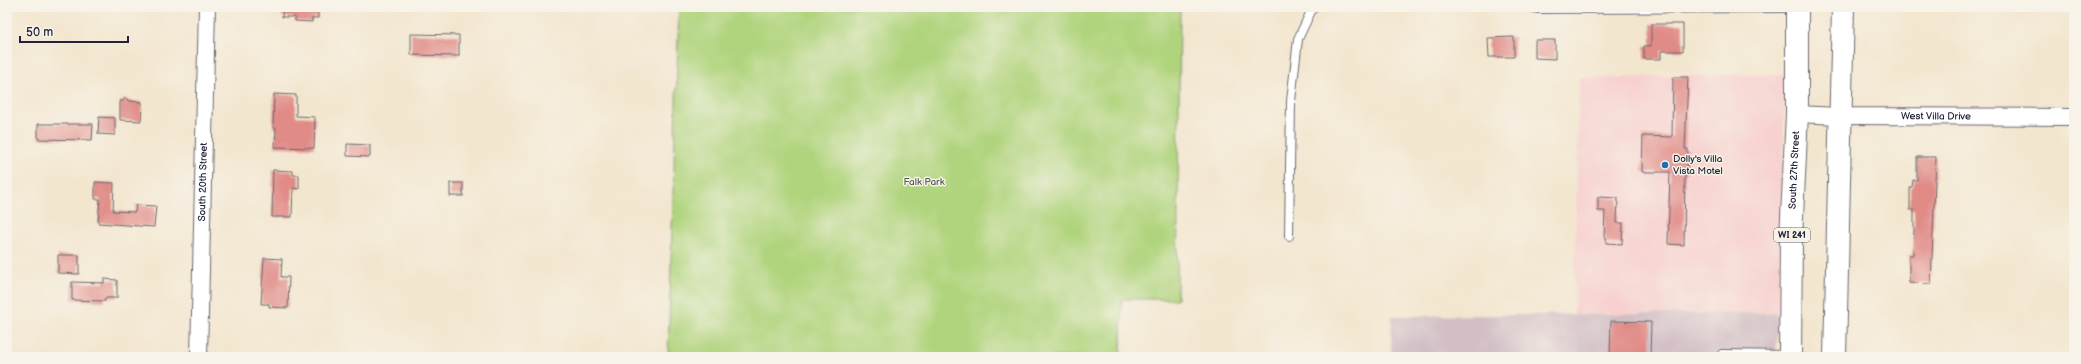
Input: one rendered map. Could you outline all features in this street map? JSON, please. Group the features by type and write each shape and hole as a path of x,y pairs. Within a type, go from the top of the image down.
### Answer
{"main road":[{"name":"South 27th Street","path":"1790,356 1791,238 1797,114 1796,7"},
{"path":"1835,357 1843,7"}],"street":[{"name":"South 20th Street","path":"199,357 207,7"},
{"name":"West Villa Drive","path":"1797,114 1840,116 2074,117"}],"lane":[{"path":"1289,236 1291,100 1298,40 1313,7 1315,7"},
{"path":"1529,7 1537,9 1796,7"},
{"path":"1722,354 1790,356"}],"shaded area":[{"path":"1785,74 1778,313 1574,314 1579,78"},
{"path":"1778,313 1776,357 1391,357 1392,316"}],"green space":[{"name":"Falk Park","path":"679,7 1180,7 1177,299 1122,299 1121,357 668,357"}],"building":[{"path":"283,7 318,7 318,18 312,18 312,22 295,21 295,17 282,17"},
{"path":"1651,24 1683,24 1683,51 1661,51 1661,59 1644,59 1644,46 1651,46"},
{"path":"411,34 459,35 459,56 411,55"},
{"path":"1514,37 1514,57 1489,57 1488,38"},
{"path":"1535,40 1555,40 1555,59 1535,58"},
{"name":"Dolly's Villa Vista Motel","path":"1673,77 1688,77 1685,149 1688,149 1687,173 1685,173 1684,245 1668,244 1670,172 1642,172 1643,136 1672,137"},
{"path":"274,94 296,95 296,116 315,117 314,148 275,147 276,128 273,128"},
{"path":"125,98 129,101 142,102 141,121 120,120 120,101 123,101"},
{"path":"99,117 115,118 115,135 98,134"},
{"path":"38,124 93,124 92,140 38,139"},
{"path":"347,144 370,145 370,157 347,156"},
{"path":"1917,157 1936,157 1931,284 1909,283 1909,255 1913,255 1914,231 1914,210 1910,210 1910,187 1912,187 1913,180 1917,180"},
{"path":"273,170 293,171 293,175 299,175 299,189 293,188 292,217 272,217"},
{"path":"95,182 114,183 113,211 135,212 136,205 156,206 154,227 98,223 100,199 95,199"},
{"path":"450,183 463,183 463,196 450,196"},
{"path":"1598,197 1618,198 1617,223 1623,223 1622,244 1606,243 1606,237 1604,237 1605,211 1598,211"},
{"path":"58,255 79,255 79,274 58,273"},
{"path":"264,258 282,259 281,277 289,277 288,308 269,307 269,304 261,304"},
{"path":"104,279 117,280 117,298 105,298 105,301 72,300 72,282 104,283"},
{"path":"1611,321 1651,322 1650,357 1610,357"}],"place":[{"name":"Dolly's Villa Vista Motel","path":"1665,165"}]}
